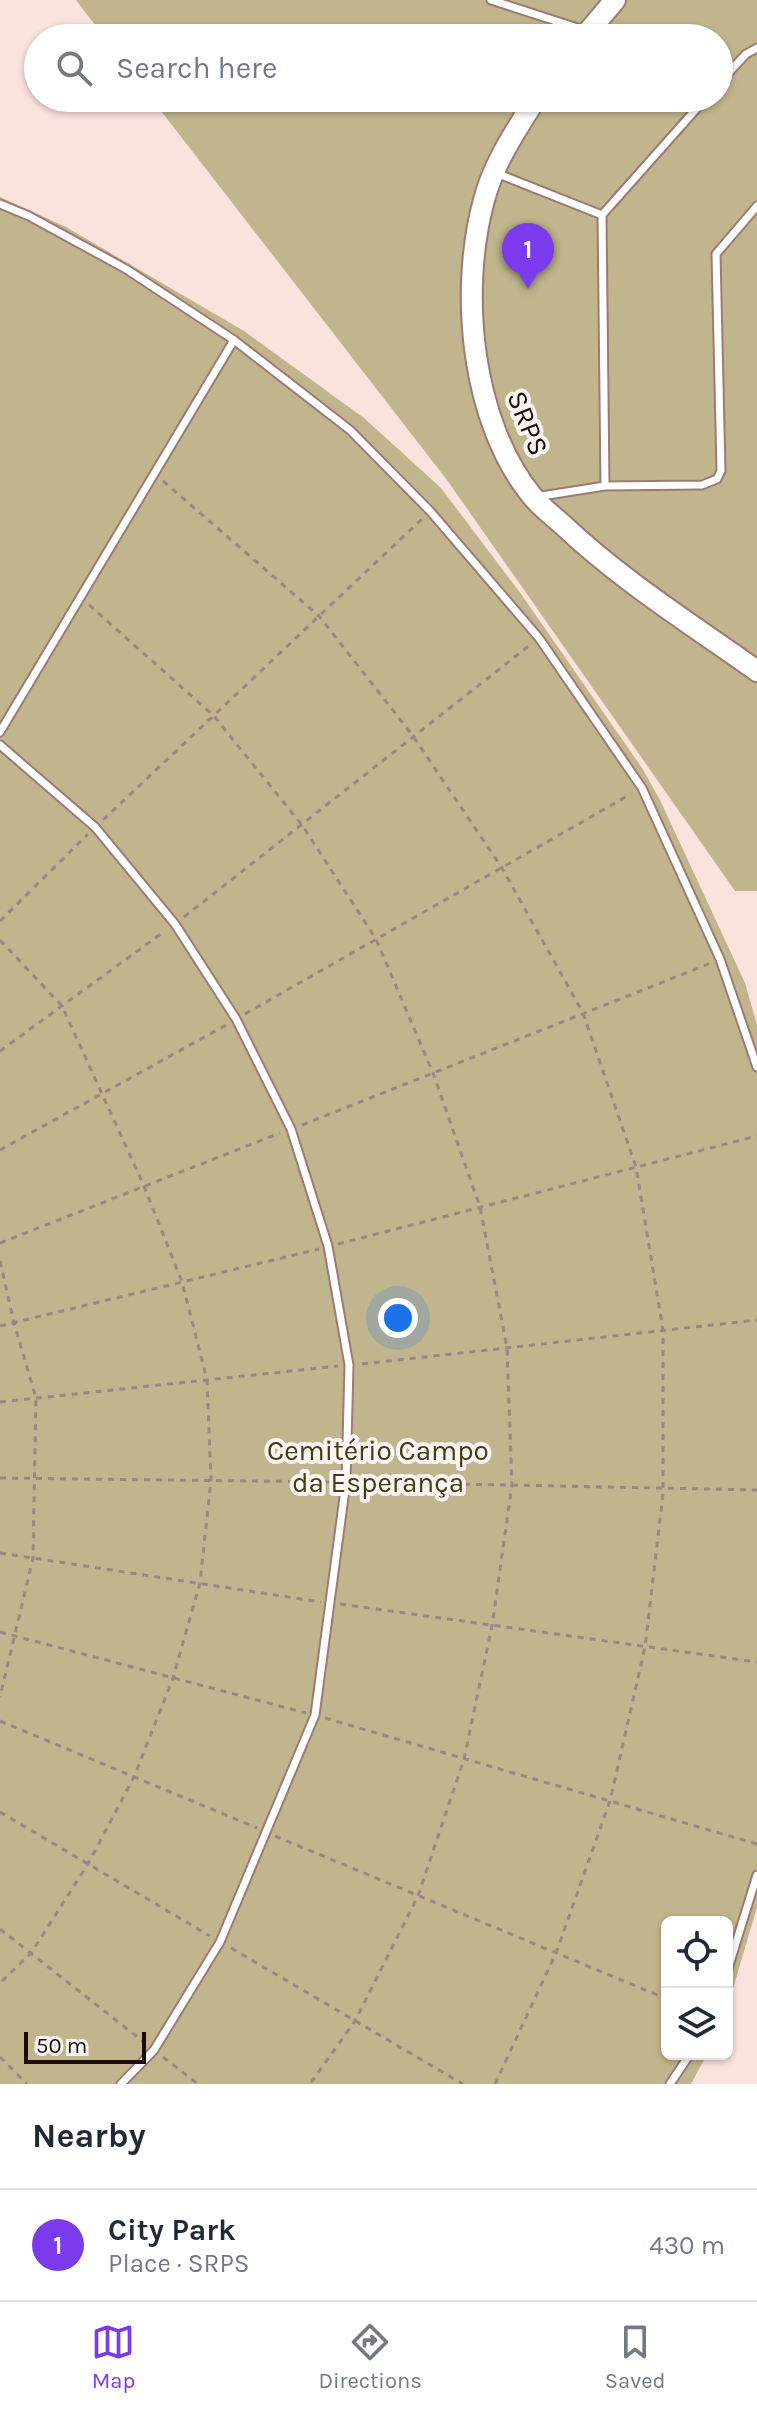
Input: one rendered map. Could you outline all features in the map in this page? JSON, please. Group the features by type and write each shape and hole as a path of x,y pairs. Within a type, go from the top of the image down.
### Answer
{"main road":[{"path":"595,24 615,0"},
{"name":"SRPS","path":"527,112 503,150 484,199 471,264 474,343 492,425 504,455 533,497 593,553 757,671"}],"lane":[{"path":"491,0 556,24"},
{"path":"733,68 750,50 757,48"},
{"path":"605,486 602,215 694,112"},
{"path":"494,173 602,215"},
{"path":"0,204 29,216 126,269 234,340 350,430 430,511 539,638 642,788 720,959 757,1067"},
{"path":"533,497 605,486 702,485 715,482 719,476 716,254 757,206"},
{"path":"0,732 234,340"},
{"path":"0,745 95,827 175,924 236,1019 291,1129 328,1246 349,1365 346,1482 315,1715 220,1942 154,2050 121,2084"},
{"path":"733,1953 757,1875"},
{"path":"670,2084 686,2060"}],"path":[{"path":"154,474 319,616 413,736 502,868 583,1013 636,1167 663,1330 663,1488 645,1647 610,1801 556,1953 495,2084"},
{"path":"0,921 95,827 430,511"},
{"path":"81,597 213,715 302,825 376,939 433,1073 480,1207 507,1348 512,1485 492,1626 464,1759 418,1896 355,2021 310,2084"},
{"path":"0,1051 175,924 539,638"},
{"path":"0,1150 642,788"},
{"path":"0,940 62,1006 144,1186 182,1282 207,1380 211,1480 200,1583 173,1678 134,1777 88,1864 31,1953 0,1983"},
{"path":"0,1243 720,959"},
{"path":"0,1326 757,1136"},
{"path":"0,1261 36,1398 33,1558 0,1697"},
{"path":"0,1402 757,1320"},
{"path":"0,1478 757,1490"},
{"path":"0,1553 330,1603 757,1662"},
{"path":"0,1632 315,1715 757,1844"},
{"path":"0,1721 661,1997"},
{"path":"0,1929 198,2084"},
{"path":"0,2057 27,2084"}],"green space":[{"path":"76,0 757,0 757,891 735,891 447,480 162,112 733,112 733,24 94,24"},
{"name":"Cemitério Campo da Esperança","path":"0,197 66,227 244,331 364,418 441,488 521,594 642,768 660,800 745,983 757,1025 757,1907 733,1989 733,1916 661,1916 661,2060 704,2060 691,2084 0,2084"}],"place":[{"name":"City Park","path":"528,289"}]}
